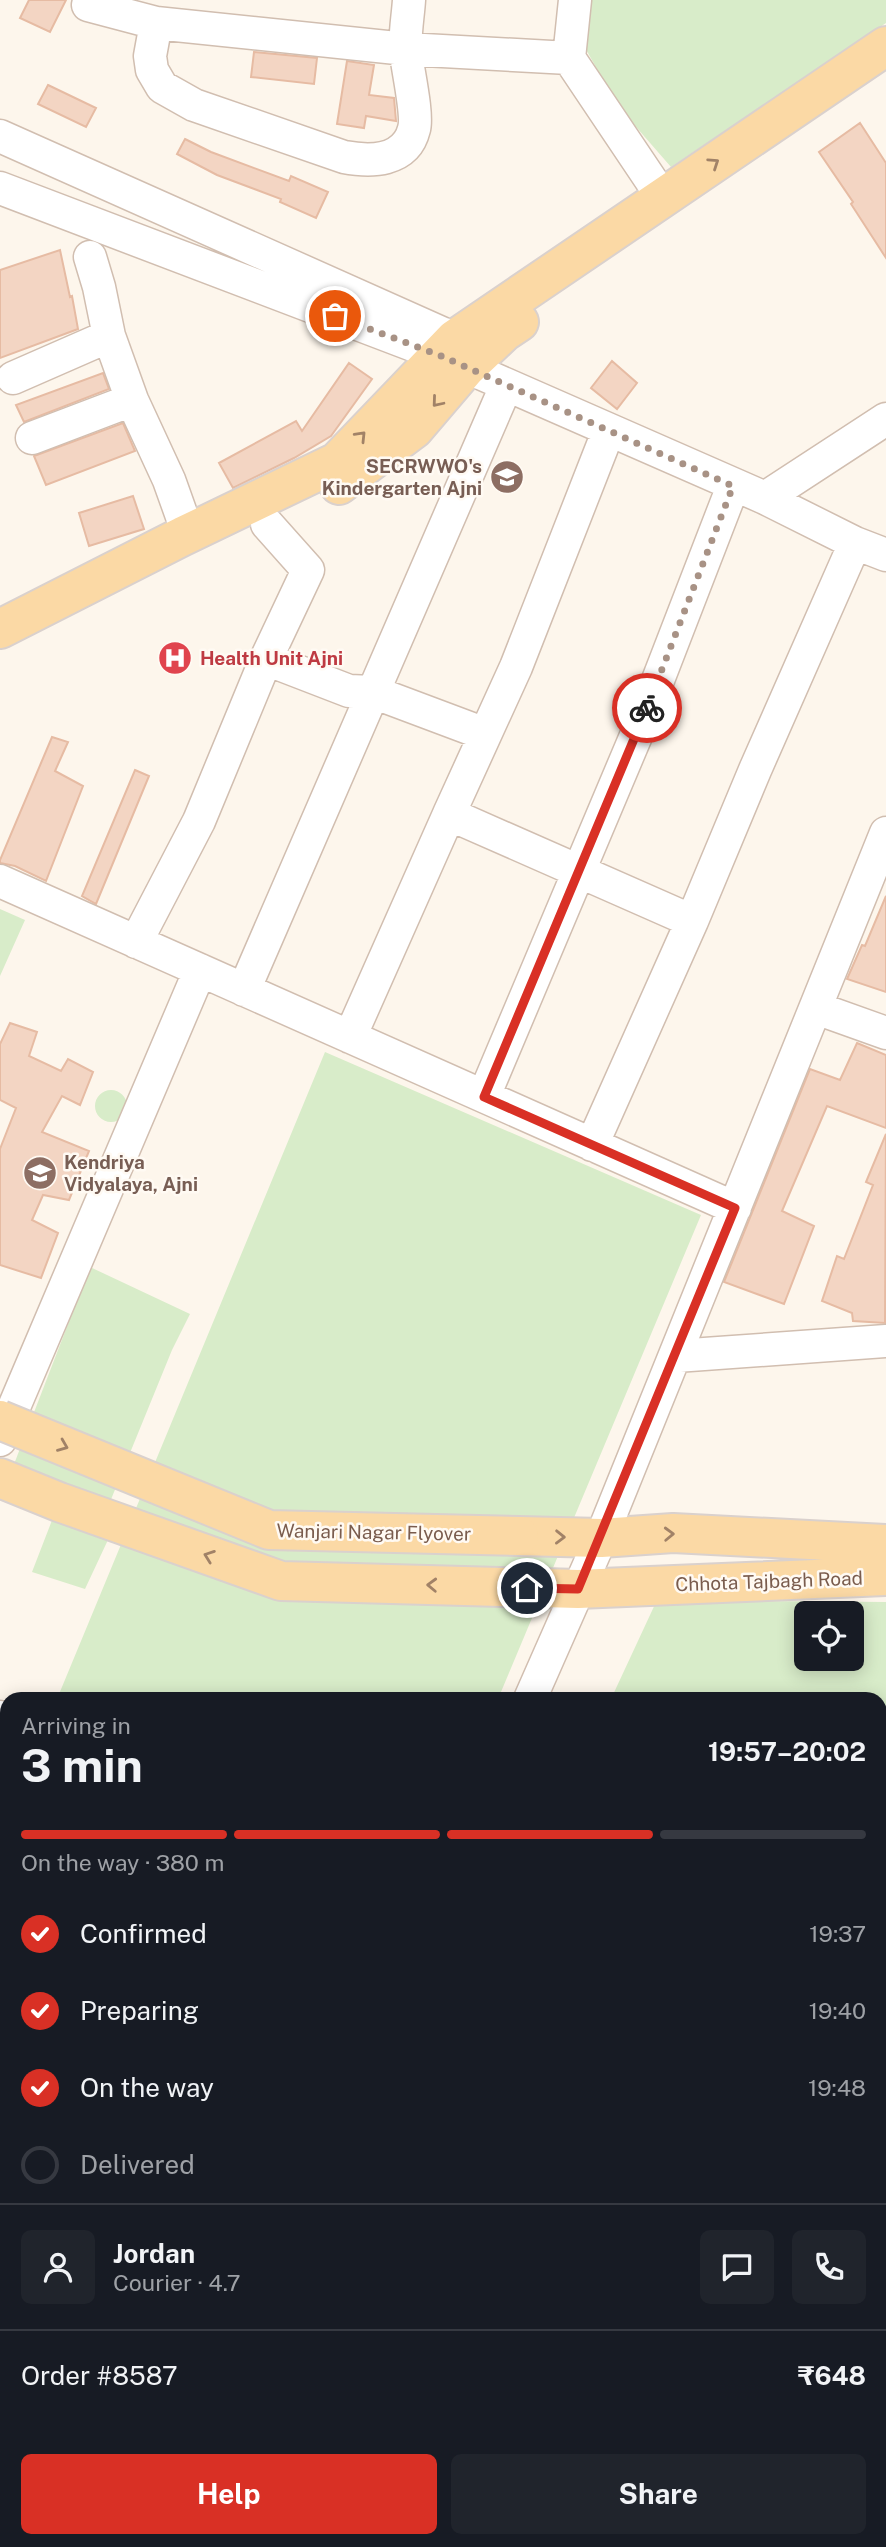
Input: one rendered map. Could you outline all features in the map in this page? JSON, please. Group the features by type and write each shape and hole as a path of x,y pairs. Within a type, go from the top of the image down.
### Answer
{"main road":[{"path":"0,629 337,462 453,354 670,207 886,46"},
{"path":"670,207 747,172 886,74"},
{"path":"0,650 64,616 318,499 414,429 453,354"},
{"name":"Wanjari Nagar Flyover","path":"0,1420 269,1531 601,1538 673,1533 886,1544"},
{"path":"0,1478 59,1502 281,1581 578,1589"},
{"name":"Chhota Tajbagh Road","path":"578,1589 886,1576"}],"street":[{"path":"156,23 149,56 152,70 162,87 194,105 344,157 365,161 388,158 407,146 415,127 406,50 409,0"},
{"path":"575,0 569,58 670,207"},
{"path":"88,5 156,23 406,50 569,58"},
{"path":"0,136 453,354 506,386 765,498 886,555"},
{"path":"0,188 453,354"},
{"path":"90,257 100,287 109,336 132,400 169,480 184,522 183,536"},
{"path":"12,378 109,336"},
{"path":"244,990 506,386"},
{"path":"32,438 132,400"},
{"path":"765,498 886,419"},
{"path":"350,1037 516,667 608,432"},
{"path":"484,1097 641,724 733,486"},
{"path":"136,942 199,821 267,659 308,570 267,524"},
{"path":"592,1145 692,921 855,542"},
{"path":"267,659 349,691 373,692 485,734"},
{"path":"449,814 692,921"},
{"path":"533,1692 601,1538 676,1356 886,832"},
{"path":"0,881 735,1208"},
{"path":"0,1440 200,971"},
{"path":"816,1008 886,1033"},
{"path":"676,1356 886,1341"}],"green space":[{"path":"587,0 886,0 886,23 671,167 617,105 583,44"},
{"path":"0,909 25,920 0,976"},
{"path":"325,1052 701,1215 501,1692 60,1692"},
{"path":"111,1090 122,1095 127,1106 122,1117 111,1122 100,1117 95,1106 100,1095"},
{"path":"90,1267 190,1314 172,1350 103,1519 114,1527 85,1589 32,1572 61,1497 11,1472"},
{"path":"657,1600 794,1601 794,1671 864,1671 864,1602 886,1602 886,1692 614,1692"}],"building":[{"path":"29,0 66,0 50,32 20,18"},
{"path":"254,52 317,58 314,84 251,77"},
{"path":"347,61 374,65 369,95 394,98 396,121 366,116 364,128 337,124"},
{"path":"48,85 96,108 86,127 38,104"},
{"path":"860,123 886,163 886,258 819,152"},
{"path":"185,139 211,152 289,181 291,176 328,192 316,218 280,202 281,199 217,175 177,154"},
{"path":"60,250 78,329 0,358 0,270"},
{"path":"612,361 637,383 617,409 591,388"},
{"path":"349,363 372,379 331,436 233,488 219,463 296,421 302,431"},
{"path":"103,373 109,389 24,422 16,405"},
{"path":"123,423 135,451 46,485 34,456"},
{"path":"133,496 144,529 89,546 79,513"},
{"path":"52,737 68,742 55,771 83,786 46,881 15,866 0,863 0,860"},
{"path":"135,770 149,776 96,904 82,896"},
{"path":"886,896 886,992 847,979 862,945 865,946"},
{"name":"Kendriya Vidyalaya, Ajni","path":"10,1023 37,1032 29,1056 61,1071 68,1059 93,1072 80,1105 62,1096 42,1132 89,1151 69,1200 43,1195 32,1220 58,1233 41,1278 0,1265 0,1149 16,1108 0,1100 0,1044"},
{"path":"857,1043 886,1055 886,1128 827,1106 782,1211 814,1226 784,1304 724,1282 810,1069 840,1080"},
{"path":"886,1134 885,1323 853,1321 852,1313 822,1301 837,1256 844,1259 873,1185 866,1182"}],"way so far":[{"path":"335,316 439,355 733,486 647,708"}],"place":[{"name":"SECRWWO's Kindergarten Ajni","path":"507,477"},
{"name":"Health Unit Ajni","path":"175,658"},
{"name":"Kendriya Vidyalaya, Ajni","path":"40,1173"}],"route":[{"path":"527,1588 578,1589 611,1515 735,1208 484,1097 647,708"}]}
